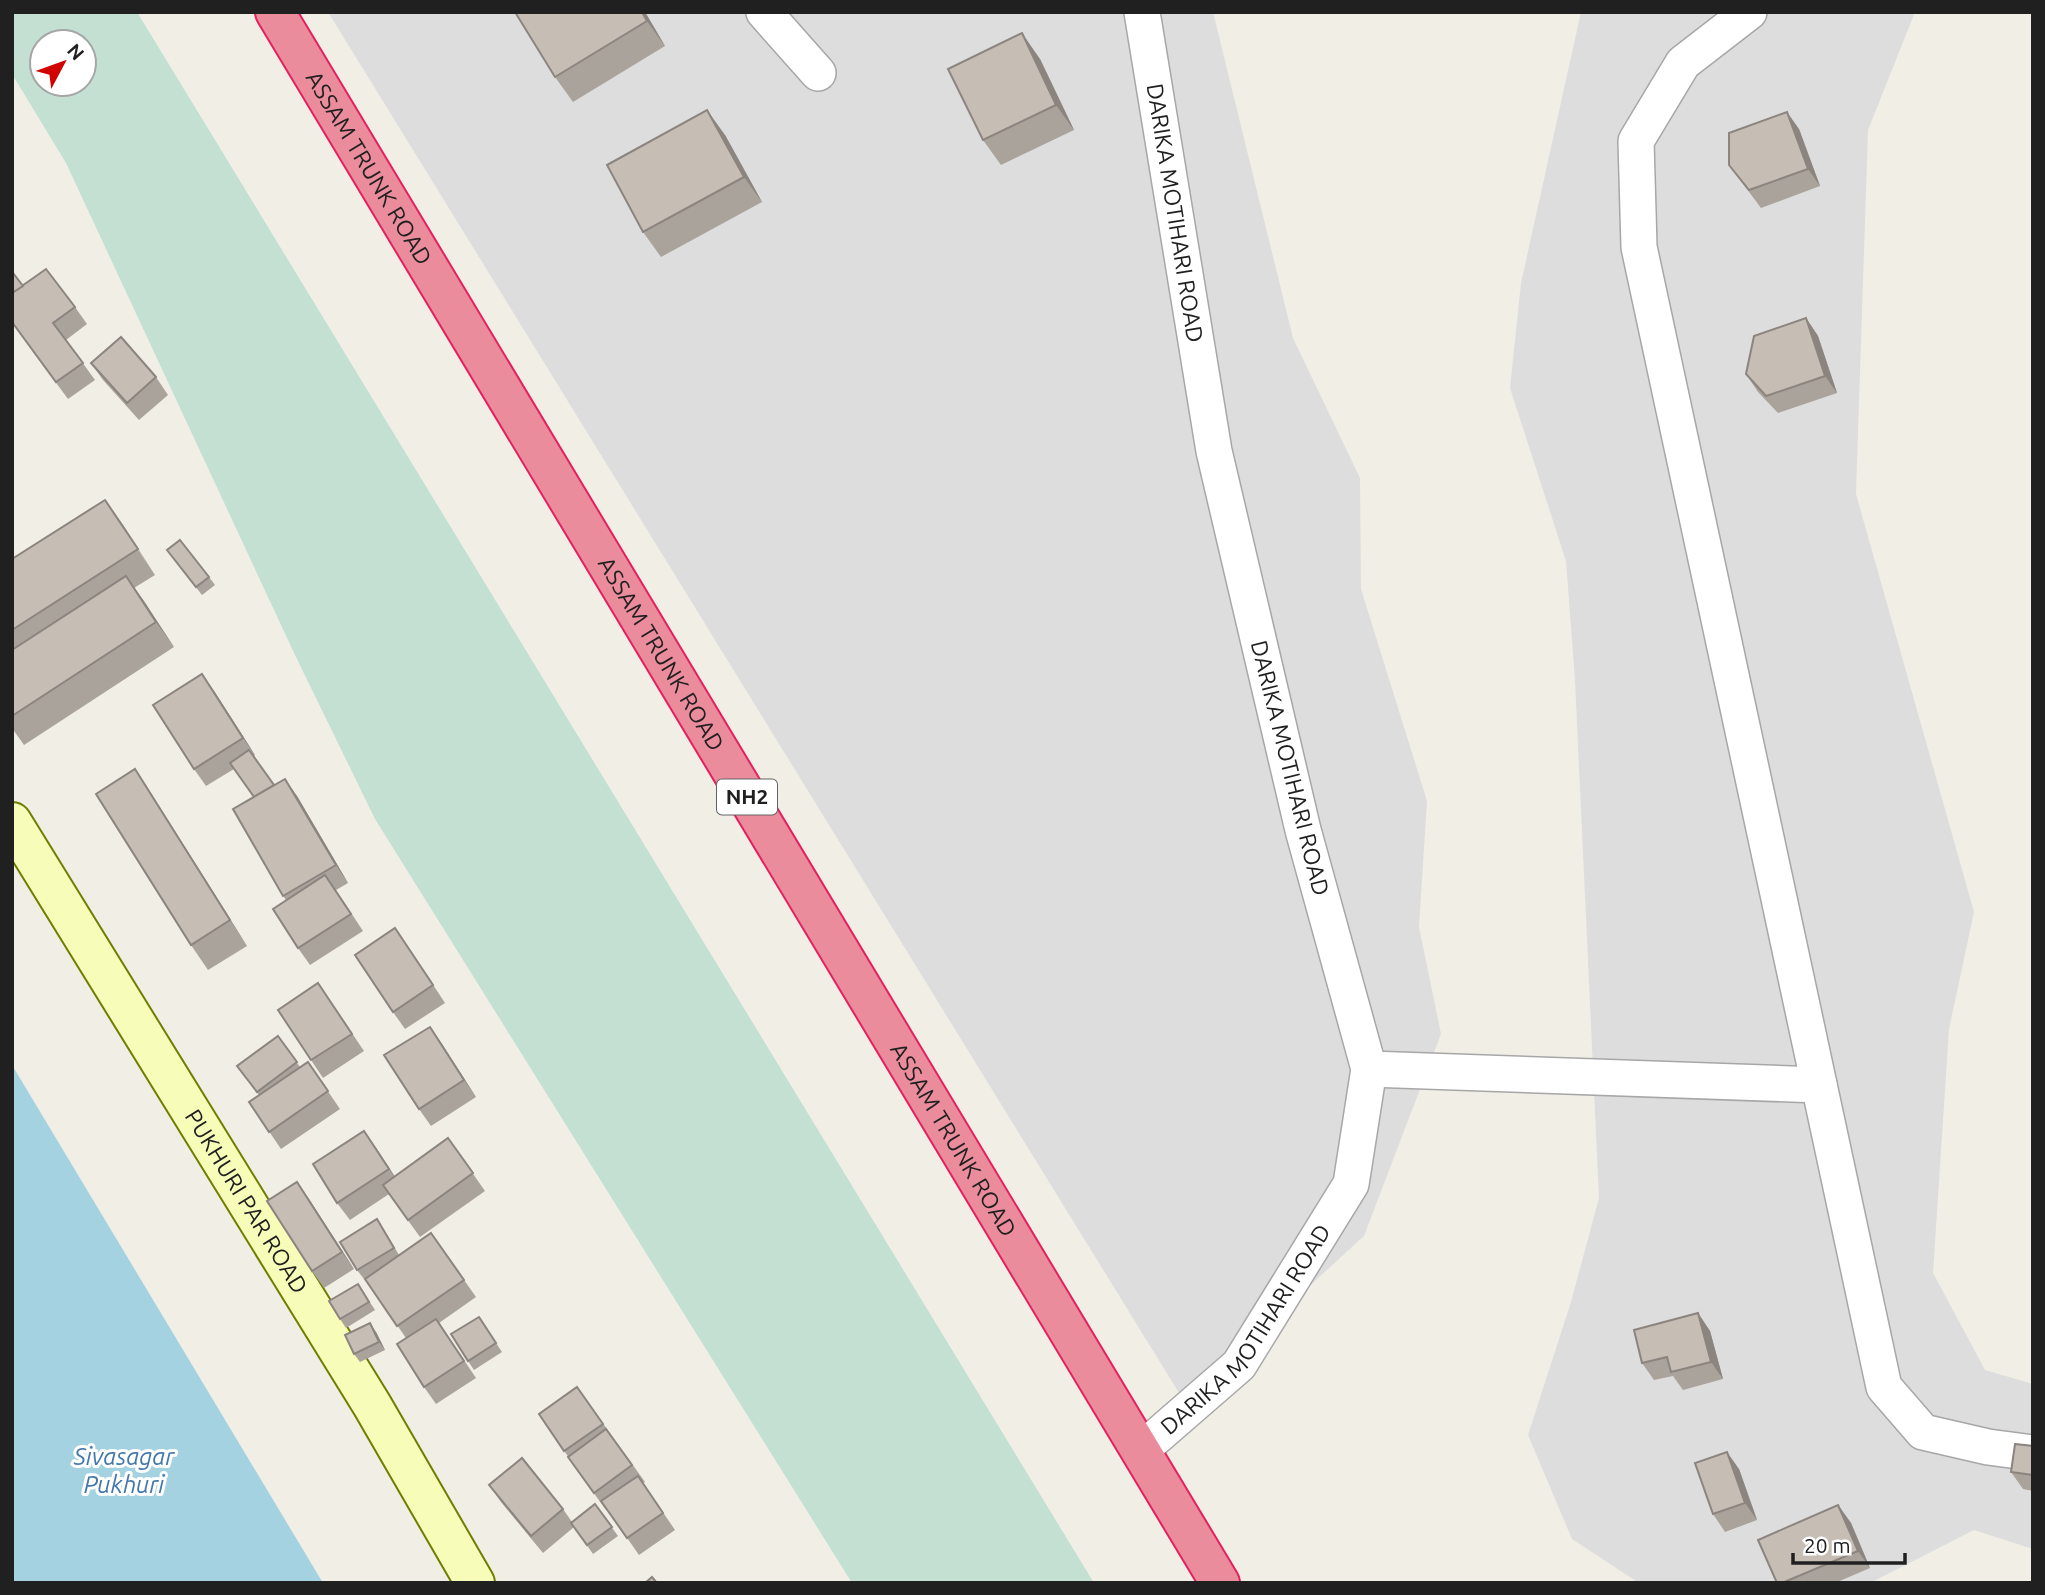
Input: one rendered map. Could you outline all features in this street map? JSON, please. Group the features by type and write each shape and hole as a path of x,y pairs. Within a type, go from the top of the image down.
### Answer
{"highway":[{"name":"ASSAM TRUNK ROAD","path":"275,12 1220,1583"}],"street":[{"path":"764,12 818,73"},
{"name":"DARIKA MOTIHARI ROAD","path":"1140,1451 1239,1365 1351,1184 1385,1070 1303,830 1213,451 1142,12"},
{"path":"1749,12 1683,63 1636,141 1639,247 1884,1387 1923,1432 1988,1447 2033,1453"},
{"name":"PUKHURI PAR ROAD","path":"12,822 372,1405 475,1583"},
{"path":"1385,1070 1819,1085"}],"shaded area":[{"path":"328,12 1213,12 1293,338 1360,478 1361,589 1427,801 1419,927 1441,1034 1364,1236 1184,1401"},
{"path":"1581,12 1915,12 1868,130 1856,494 1974,912 1949,1029 1933,1273 1985,1370 2033,1384 2033,1549 1974,1530 1870,1583 1639,1583 1572,1539 1528,1435 1571,1302 1599,1198 1575,680 1566,561 1510,388 1521,283"}],"green space":[{"path":"12,12 137,12 1094,1583 852,1583 375,819 295,655 66,163 12,74"}],"water":[{"name":"Sivasagar Pukhuri","path":"12,1065 323,1583 12,1583"}],"building":[{"path":"515,12 642,12 647,21 555,77"},
{"path":"1022,33 1056,105 983,140 948,69"},
{"path":"707,110 744,177 643,232 607,165"},
{"path":"1787,112 1808,169 1749,190 1729,165 1729,133"},
{"path":"46,269 75,307 53,323 83,363 56,382 12,322 12,293"},
{"path":"12,273 23,286 12,293"},
{"path":"1806,318 1825,376 1766,396 1746,374 1754,336"},
{"path":"121,337 156,377 127,403 91,363"},
{"path":"105,500 138,549 12,630 12,559"},
{"path":"180,540 209,577 196,587 167,550"},
{"path":"126,576 156,622 12,716 12,650"},
{"path":"202,674 243,738 194,769 153,705"},
{"path":"249,750 274,785 254,797 230,763"},
{"path":"135,769 230,920 191,945 96,794"},
{"path":"285,779 336,865 283,896 233,809"},
{"path":"325,875 351,914 298,948 273,909"},
{"path":"395,928 433,985 393,1012 355,955"},
{"path":"318,983 352,1034 311,1060 278,1010"},
{"path":"430,1027 464,1080 419,1109 384,1055"},
{"path":"278,1036 297,1062 257,1092 237,1066"},
{"path":"308,1062 328,1091 269,1132 249,1102"},
{"path":"364,1131 389,1169 337,1203 313,1164"},
{"path":"448,1138 473,1173 408,1220 383,1185"},
{"path":"297,1182 342,1252 312,1271 267,1201"},
{"path":"377,1219 394,1248 357,1270 340,1242"},
{"path":"431,1233 464,1280 397,1326 365,1279"},
{"path":"358,1284 369,1302 340,1319 329,1301"},
{"path":"1698,1313 1711,1362 1671,1372 1667,1357 1642,1363 1634,1330"},
{"path":"479,1317 496,1343 468,1361 451,1334"},
{"path":"436,1319 464,1361 424,1387 397,1344"},
{"path":"370,1323 379,1342 354,1354 345,1335"},
{"path":"577,1387 603,1424 564,1451 539,1414"},
{"path":"606,1429 632,1465 594,1493 568,1457"},
{"path":"2015,1444 2033,1446 2033,1475 2011,1472"},
{"path":"1727,1452 1745,1503 1713,1514 1695,1463"},
{"path":"522,1458 563,1509 531,1536 489,1485"},
{"path":"638,1476 663,1513 627,1538 601,1501"},
{"path":"595,1504 612,1527 587,1545 571,1523"},
{"path":"1838,1505 1858,1551 1777,1583 1758,1540"},
{"path":"652,1577 657,1583 645,1583"}]}
